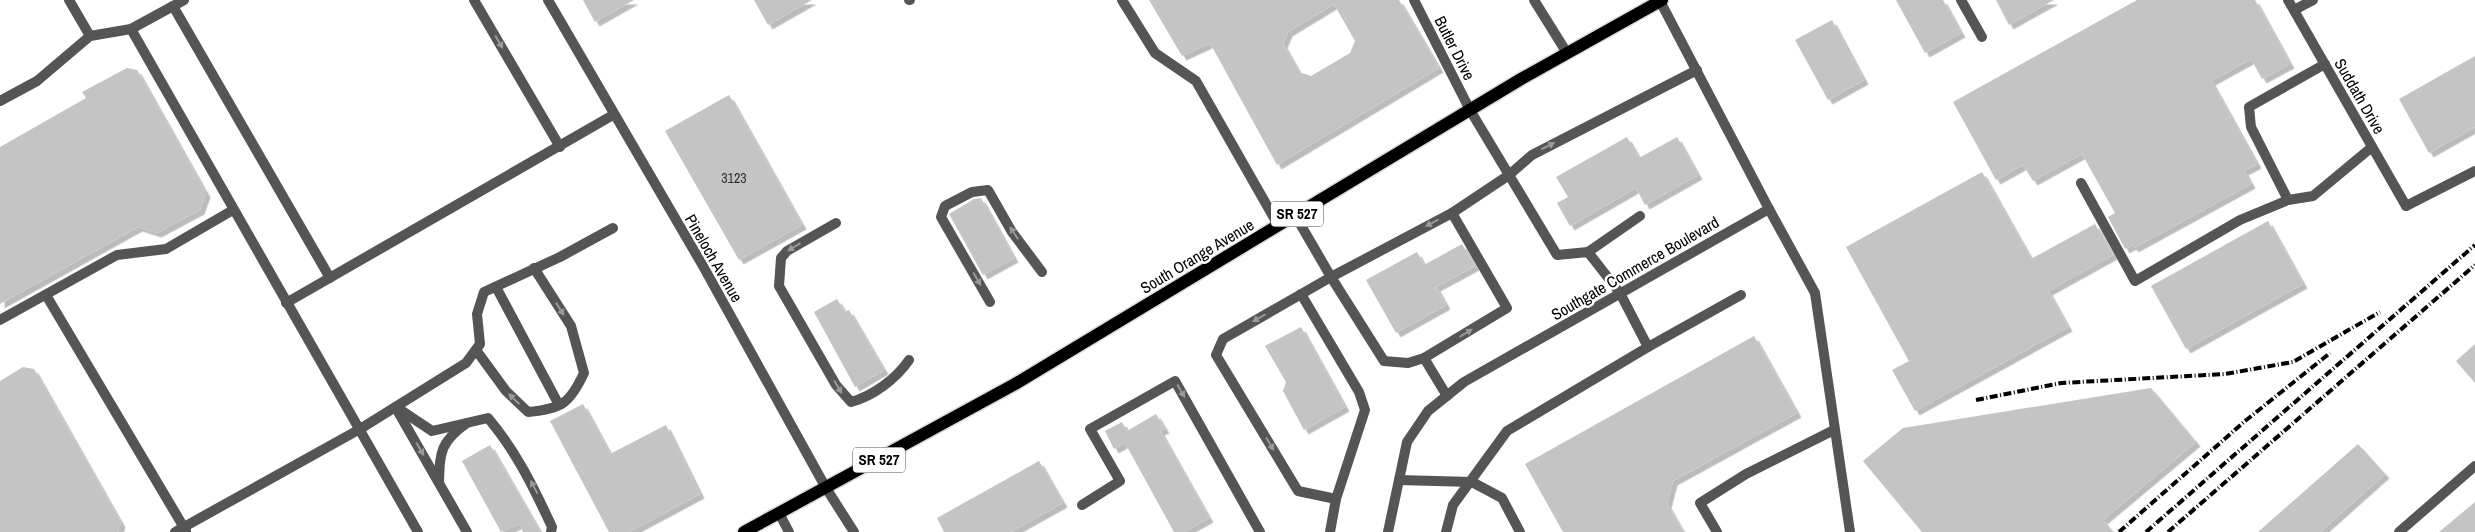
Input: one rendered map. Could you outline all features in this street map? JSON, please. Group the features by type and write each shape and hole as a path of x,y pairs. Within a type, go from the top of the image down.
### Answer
{"main road":[{"name":"South Orange Avenue","path":"744,532 1016,384 1470,110 1661,1"}],"street":[{"path":"70,0 90,36"},
{"path":"0,101 36,81 90,36 132,29 184,0"},
{"path":"474,0 560,146"},
{"name":"Pineloch Avenue","path":"548,0 613,115 703,266 826,488 854,532"},
{"path":"1122,0 1154,53 1196,81 1278,225"},
{"name":"Butler Drive","path":"1414,0 1470,110 1557,255 1588,252"},
{"path":"1534,0 1567,53"},
{"path":"1961,0 1982,37"},
{"name":"Suddath Drive","path":"2288,0 2406,206 2475,171"},
{"path":"2294,10 2313,0"},
{"path":"1661,1 1769,209 1815,293 1850,532"},
{"path":"173,6 330,278"},
{"path":"132,29 233,210 418,532"},
{"path":"2288,200 2251,127 2249,107 2325,64"},
{"path":"1336,499 1298,491 1216,354 1222,339 1331,277 1452,212 1509,176 1532,154 1697,70"},
{"path":"286,303 613,115"},
{"path":"2081,183 2135,281 2240,220 2288,200 2313,196 2372,147"},
{"path":"990,302 941,217 945,206 972,192 988,190 1012,232 1042,272"},
{"name":"Southgate Commerce Boulevard","path":"1388,532 1407,442 1428,411 1464,382 1769,209"},
{"path":"0,320 117,256 166,248 233,210"},
{"path":"1295,215 1384,362 1408,363 1424,358 1507,308 1452,212"},
{"path":"1640,216 1588,252 1620,294 1648,348"},
{"path":"836,222 787,251 781,258 779,286 836,385 851,402 861,399 900,375 909,360"},
{"path":"46,295 181,530 360,429 466,363 480,344 477,314 484,292 613,228"},
{"path":"476,350 506,391 528,412 552,410 574,394 584,373 570,326 534,268"},
{"path":"496,287 559,405"},
{"path":"1301,294 1359,392 1365,410 1336,499 1330,532"},
{"path":"1446,532 1453,506 1507,431 1741,295"},
{"path":"1424,358 1447,396"},
{"path":"1082,504 1120,481 1090,429 1175,381 1260,532"},
{"path":"396,406 432,430 488,418 509,444 535,489 552,527 551,532"},
{"path":"396,406 467,532"},
{"path":"439,482 440,454 445,444 468,423"},
{"path":"1716,532 1700,503 1746,474 1834,430"},
{"path":"2399,532 2475,466"},
{"path":"1399,480 1472,482 1502,498 1520,532"},
{"path":"779,513 790,532"}],"building":[{"path":"583,0 634,0 595,22"},
{"path":"754,0 812,0 768,25"},
{"path":"1149,0 1399,0 1439,68 1277,165 1210,43 1182,56","holes":["1334,4 1355,41 1350,53 1311,76 1299,72 1283,44 1288,32"]},
{"path":"1896,0 1943,0 1961,33 1925,53"},
{"path":"1996,0 2054,0 2009,25"},
{"path":"2137,0 2255,0 2290,64 2262,79 2251,59 2211,81 2257,164 2244,171 2251,184 2134,248 2132,245 2125,249 2108,217 2115,213 2082,154 2033,181 2023,165 1996,180 1953,102"},
{"path":"1832,20 1864,80 1828,100 1795,40"},
{"path":"2475,56 2475,127 2429,153 2399,99"},
{"path":"127,68 137,70 206,193 200,210 157,233 138,227 0,304 0,147 86,98 82,92"},
{"path":"729,95 802,225 739,260 665,131"},
{"path":"1627,137 1639,158 1677,137 1698,175 1645,205 1636,188 1570,226 1557,203 1568,197 1556,177"},
{"path":"1982,172 2031,259 2095,224 2113,255 2048,291 2068,327 1915,411 1892,370 1909,361 1846,247"},
{"path":"981,198 1014,258 983,275 949,214 974,199"},
{"path":"2268,221 2303,284 2186,349 2151,286"},
{"path":"1462,244 1475,266 1436,287 1446,305 1396,333 1366,280 1417,252 1424,265"},
{"path":"837,299 845,312 849,310 884,370 855,387 814,312"},
{"path":"1301,327 1345,407 1304,430 1283,391 1286,382 1265,346"},
{"path":"1754,336 1797,413 1673,481 1667,504 1683,532 1563,532 1525,464"},
{"path":"2475,344 2475,383 2456,361"},
{"path":"23,367 34,369 121,523 118,532 0,532 0,381"},
{"path":"2151,388 2196,442 2103,520 2113,532 1922,532 1863,461 1903,428"},
{"path":"583,404 610,454 666,425 700,494 629,532 609,532 550,421"},
{"path":"1156,414 1165,429 1160,431 1209,518 1184,532 1174,532 1125,443 1114,449 1105,431 1122,422 1127,431"},
{"path":"2358,444 2385,474 2320,532 2258,532"},
{"path":"490,445 540,532 523,532 519,524 501,532 462,461"},
{"path":"1039,461 1063,503 1011,532 944,532 937,518"},
{"path":"2475,502 2475,532 2439,532"}],"railway":[{"path":"2146,532 2475,245"},
{"path":"2168,532 2475,265"},
{"path":"1976,400 2061,383 2225,374 2293,362 2380,312"},
{"path":"2119,532 2245,421 2330,353"}]}
